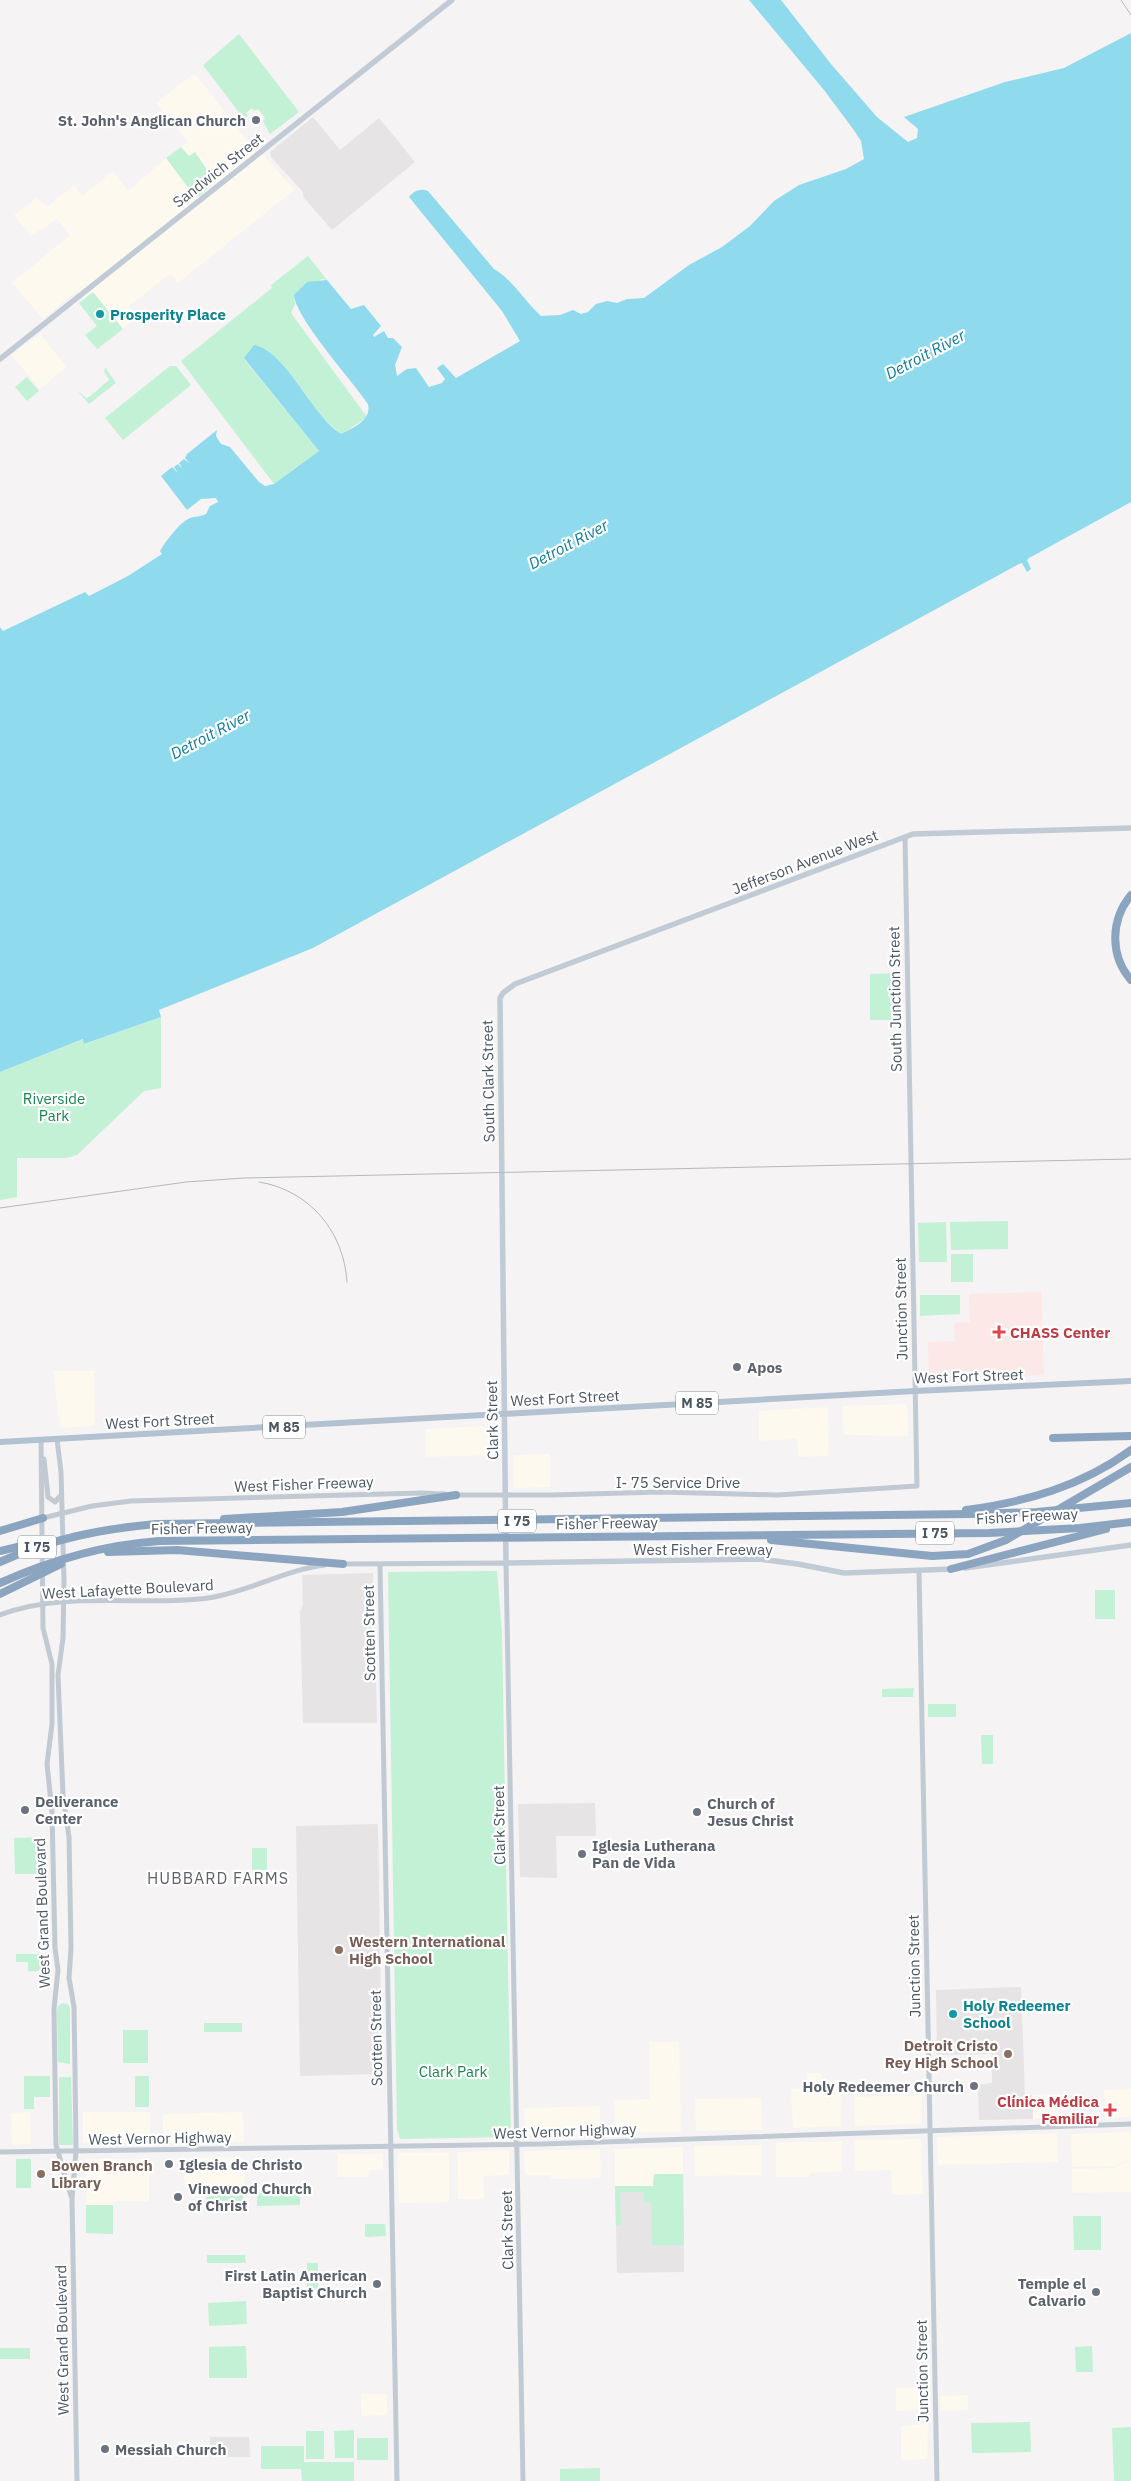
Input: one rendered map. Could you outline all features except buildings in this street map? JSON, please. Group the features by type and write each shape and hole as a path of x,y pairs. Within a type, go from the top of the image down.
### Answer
{"highway":[{"path":"1131,894 1119,914 1115,938 1118,958 1131,980"},
{"path":"1053,1438 1131,1436"},
{"path":"929,1515 1001,1505 1034,1498 1090,1476 1131,1450"},
{"path":"739,1536 850,1548 953,1556 998,1544 1131,1467"},
{"path":"190,1524 241,1517 342,1512 456,1495"},
{"name":"Fisher Freeway","path":"0,1562 34,1548 76,1535 120,1527 190,1524 929,1515 1037,1512 1131,1503"},
{"path":"0,1531 42,1522"},
{"path":"951,1569 1131,1522"},
{"name":"Fisher Freeway","path":"0,1583 32,1569 82,1554 124,1545 159,1541 998,1532 1080,1528 1131,1522"},
{"path":"0,1551 76,1535"},
{"path":"0,1594 82,1554 178,1550 343,1564"}],"main road":[{"name":"Sandwich Street","path":"0,359 452,0"},
{"name":"Jefferson Avenue West","path":"502,993 515,984 905,837 926,832 1131,828"},
{"name":"South Clark Street","path":"502,993 498,1004 502,1169"},
{"name":"Clark Street","path":"502,1169 506,1563"},
{"name":"West Fort Street","path":"0,1442 915,1391 1131,1381"},
{"name":"West Fisher Freeway","path":"506,1563 759,1560 798,1564 844,1573 919,1571 951,1569 1091,1552 1131,1545"}],"street":[{"name":"South Junction Street","path":"905,837 911,1161"},
{"name":"Junction Street","path":"911,1161 917,1486"},
{"name":"West Grand Boulevard","path":"58,1439 63,1512 64,1580 63,1638 58,1666 63,1795 69,1837 71,1948 69,1978 74,2007 76,2151 72,2199 77,2481"},
{"name":"West Grand Boulevard","path":"41,1440 43,1628 52,1664 52,1714 47,1764 52,1812 55,1948 58,1970 54,2009 58,2151 72,2199"},
{"path":"42,1454 46,1469 48,1497 55,1502 62,1494"},
{"name":"I- 75 Service Drive","path":"597,1495 660,1492 758,1495 797,1494 917,1486"},
{"name":"West Fisher Freeway","path":"42,1522 63,1512 110,1503 156,1500 421,1492 506,1496 597,1495"},
{"name":"West Fisher Freeway","path":"343,1564 506,1563"},
{"name":"Clark Street","path":"506,1563 523,2481"},
{"name":"West Lafayette Boulevard","path":"0,1615 64,1602 206,1598 241,1591 297,1570 343,1564"},
{"name":"Scotten Street","path":"380,1564 397,2481"},
{"name":"Junction Street","path":"919,1571 936,2481"},
{"path":"52,1714 60,1714"},
{"name":"West Vernor Highway","path":"0,2152 518,2145 1131,2124"}],"shaded area":[{"path":"192,75 197,76 248,142 266,158 294,190 178,283 171,273 129,306 137,317 123,329 93,292 84,299 77,291 43,319 12,283 70,235 57,219 31,236 14,215 37,198 47,207 74,185 82,196 113,171 128,191 166,158 188,142 156,103"},
{"path":"313,117 340,150 379,118 415,162 332,230 304,198 302,191 271,157 270,152"},
{"path":"40,334 67,367 40,389 11,355"},
{"name":"CHASS Center","path":"1041,1292 1044,1375 929,1379 928,1342 955,1341 954,1323 970,1322 969,1294"},
{"path":"53,1371 94,1371 95,1426 60,1428"},
{"path":"907,1404 908,1436 844,1435 842,1406"},
{"path":"828,1407 829,1456 798,1457 797,1439 759,1441 759,1411"},
{"path":"484,1426 493,1431 494,1455 426,1457 426,1429"},
{"path":"550,1454 550,1487 514,1488 514,1455"},
{"path":"373,1573 377,1723 303,1723 300,1611 303,1605 302,1575"},
{"path":"595,1803 596,1836 556,1836 557,1878 520,1877 518,1804"},
{"name":"Western International High School","path":"378,1824 382,2074 300,2076 296,1826"},
{"name":"Detroit Cristo Rey High School","path":"1021,1987 1025,2095 1032,2095 1033,2119 979,2120 978,2085 992,2083 992,2054 937,2055 936,1990"},
{"path":"649,2042 679,2042 681,2132 615,2133 614,2100 650,2099"},
{"path":"807,2073 821,2073 822,2081 840,2080 841,2126 793,2128 791,2089 807,2088"},
{"path":"1131,2089 1131,2117 1105,2118 1104,2090"},
{"path":"1056,2094 1058,2119 1033,2119 1032,2095"},
{"path":"921,2095 921,2124 855,2126 854,2097"},
{"path":"761,2098 762,2130 696,2131 695,2099"},
{"path":"600,2106 600,2135 525,2136 524,2108"},
{"path":"30,2112 31,2144 12,2145 11,2113"},
{"path":"83,2112 150,2112 150,2143 83,2143"},
{"path":"243,2112 244,2142 163,2143 163,2114"},
{"path":"1131,2132 1131,2161 1124,2161 1116,2166 1072,2167 1071,2134"},
{"path":"1057,2133 1058,2162 938,2165 937,2137"},
{"path":"921,2139 923,2194 892,2195 891,2170 855,2171 854,2140"},
{"path":"842,2141 842,2171 810,2173 810,2177 776,2177 776,2143"},
{"path":"762,2145 762,2175 695,2176 694,2146"},
{"path":"683,2147 683,2174 654,2174 654,2186 615,2186 615,2149"},
{"path":"600,2149 601,2178 551,2179 551,2175 525,2175 524,2151"},
{"path":"509,2150 509,2175 483,2176 484,2199 458,2199 457,2152"},
{"path":"398,2153 449,2153 449,2202 399,2203"},
{"path":"338,2154 383,2154 383,2170 369,2170 368,2177 338,2177"},
{"path":"244,2157 245,2186 184,2187 184,2158"},
{"path":"86,2159 149,2159 149,2201 113,2201 113,2205 86,2205"},
{"path":"1125,2162 1131,2162 1131,2192 1072,2193 1072,2169 1114,2168"},
{"path":"654,2174 683,2174 684,2272 617,2273 615,2186 653,2186"},
{"path":"926,2387 927,2410 896,2411 896,2388"},
{"path":"361,2394 387,2394 387,2415 361,2416"},
{"path":"968,2395 968,2410 941,2411 940,2396"},
{"path":"928,2424 927,2459 901,2460 901,2426"},
{"path":"210,2437 249,2437 250,2457 210,2457"}],"green space":[{"path":"239,34 299,112 270,134 263,121 265,118 258,109 254,111 252,108 246,113 248,116 244,119 203,65"},
{"path":"181,147 189,156 195,152 208,171 206,173 214,182 200,196 195,197 166,158"},
{"path":"308,256 327,280 322,279 294,295 295,304 291,313 367,417 341,435 320,415 297,383 244,359 319,451 274,484 181,361 272,288 271,285"},
{"name":"Prosperity Place","path":"93,292 123,329 97,349 85,335 97,326 79,303"},
{"path":"170,366 176,366 191,385 123,440 105,418"},
{"path":"105,367 116,383 89,404 77,390 86,398 89,397 108,381 109,379 104,372"},
{"path":"27,377 39,391 27,401 15,387"},
{"path":"900,973 901,1020 870,1020 870,974"},
{"name":"Riverside Park","path":"161,1017 161,1088 144,1091 77,1155 66,1158 17,1158 17,1197 0,1200 0,1072 84,1039 85,1044"},
{"path":"1008,1221 1008,1249 951,1250 950,1222"},
{"path":"946,1222 947,1262 919,1262 918,1223"},
{"path":"951,1254 973,1254 973,1282 951,1282"},
{"path":"920,1295 960,1295 960,1314 920,1316"},
{"name":"Clark Park","path":"497,1571 502,1633 511,2137 400,2139 397,2129 388,1572"},
{"path":"1095,1590 1115,1590 1115,1619 1095,1619"},
{"path":"914,1688 913,1697 882,1697 882,1689"},
{"path":"928,1704 956,1704 956,1717 928,1717"},
{"path":"981,1735 993,1735 993,1764 982,1764"},
{"path":"45,1837 46,1874 15,1874 14,1838"},
{"path":"252,1848 267,1848 267,1870 252,1870"},
{"path":"16,1954 47,1954 47,1971 28,1971 28,1962 16,1962"},
{"path":"63,2003 69,2005 70,2010 70,2064 58,2062 57,2010 59,2005"},
{"path":"204,2023 242,2023 242,2032 204,2032"},
{"path":"123,2030 148,2030 148,2063 123,2063"},
{"path":"24,2076 50,2076 50,2097 34,2097 34,2109 24,2109"},
{"path":"135,2076 149,2076 149,2107 135,2107"},
{"path":"59,2077 71,2077 73,2145 59,2145"},
{"path":"16,2159 31,2159 31,2188 16,2188"},
{"path":"654,2174 683,2174 684,2245 652,2245 651,2203 644,2202 644,2192 620,2192 621,2225 616,2225 615,2186 653,2186"},
{"path":"206,2191 243,2191 244,2207 207,2207"},
{"path":"300,2192 300,2205 257,2206 257,2193"},
{"path":"86,2205 113,2205 113,2234 86,2233"},
{"path":"1073,2216 1101,2216 1101,2250 1074,2250"},
{"path":"365,2224 385,2224 386,2236 365,2237"},
{"path":"207,2255 245,2255 246,2263 207,2263"},
{"path":"307,2263 318,2263 318,2289 307,2289"},
{"path":"246,2301 247,2324 209,2326 208,2303"},
{"path":"246,2346 247,2378 209,2378 209,2347"},
{"path":"1092,2346 1093,2372 1076,2372 1075,2347"},
{"path":"0,2348 30,2348 30,2359 0,2359"},
{"path":"1030,2422 1031,2452 972,2453 971,2423"},
{"path":"1131,2427 1131,2481 1114,2481 1112,2428"},
{"path":"354,2430 354,2458 335,2458 334,2431"},
{"path":"306,2431 324,2431 324,2459 306,2459"},
{"path":"357,2438 388,2438 388,2460 357,2460"},
{"path":"261,2446 304,2446 304,2462 354,2462 354,2481 302,2481 301,2469 261,2469"},
{"path":"600,2468 600,2481 560,2481 560,2469"}],"water":[{"name":"Detroit River","path":"749,0 781,0 831,64 877,117 908,142 917,138 918,129 904,117 1005,82 1064,68 1131,33 1131,502 1029,558 1027,560 1031,569 1027,572 1022,563 1019,564 313,948 159,1010 161,1017 84,1044 83,1039 0,1072 0,627 3,631 85,592 89,596 128,576 162,554 160,551 162,547 186,520 206,514 210,506 218,502 216,498 201,499 187,510 161,476 172,467 178,473 174,467 178,464 183,469 179,463 184,459 190,464 185,458 187,454 217,430 216,436 221,444 230,447 259,482 265,486 274,484 319,451 244,358 254,345 266,350 277,359 319,413 341,434 361,423 367,415 368,404 314,334 297,306 294,295 307,282 327,280 351,309 364,305 381,326 373,335 374,337 384,331 388,338 393,338 402,347 395,365 397,376 407,369 416,368 429,387 442,383 445,379 437,368 443,364 456,378 520,341 502,311 409,197 415,192 420,190 428,191 494,269 513,285 541,316 560,315 573,310 581,314 588,312 596,304 607,301 617,303 627,299 644,298 689,265 722,247 750,226 774,201 799,185 846,169 864,159 861,141 853,129 824,90"}],"railway":[{"path":"1121,0 1131,15"},
{"path":"0,1208 186,1182 244,1178 1131,1159"},
{"path":"259,1182 293,1194 321,1216 339,1246 347,1282"}],"place":[{"name":"St. John's Anglican Church","path":"256,120"},
{"name":"Prosperity Place","path":"100,314"},
{"name":"CHASS Center","path":"999,1332"},
{"name":"Apos","path":"737,1367"},
{"name":"Deliverance Center","path":"25,1810"},
{"name":"Church of Jesus Christ","path":"697,1812"},
{"name":"Iglesia Lutherana Pan de Vida","path":"582,1854"},
{"name":"Western International High School","path":"339,1950"},
{"name":"Holy Redeemer School","path":"953,2014"},
{"name":"Detroit Cristo Rey High School","path":"1008,2054"},
{"name":"Holy Redeemer Church","path":"974,2086"},
{"name":"Clínica Médica Familiar","path":"1110,2110"},
{"name":"Iglesia de Christo","path":"169,2164"},
{"name":"Bowen Branch Library","path":"41,2174"},
{"name":"Vinewood Church of Christ","path":"178,2197"},
{"name":"First Latin American Baptist Church","path":"377,2284"},
{"name":"Temple el Calvario","path":"1096,2292"},
{"name":"Messiah Church","path":"105,2449"}],"district":[{"name":"HUBBARD FARMS","path":"218,1878"}]}
